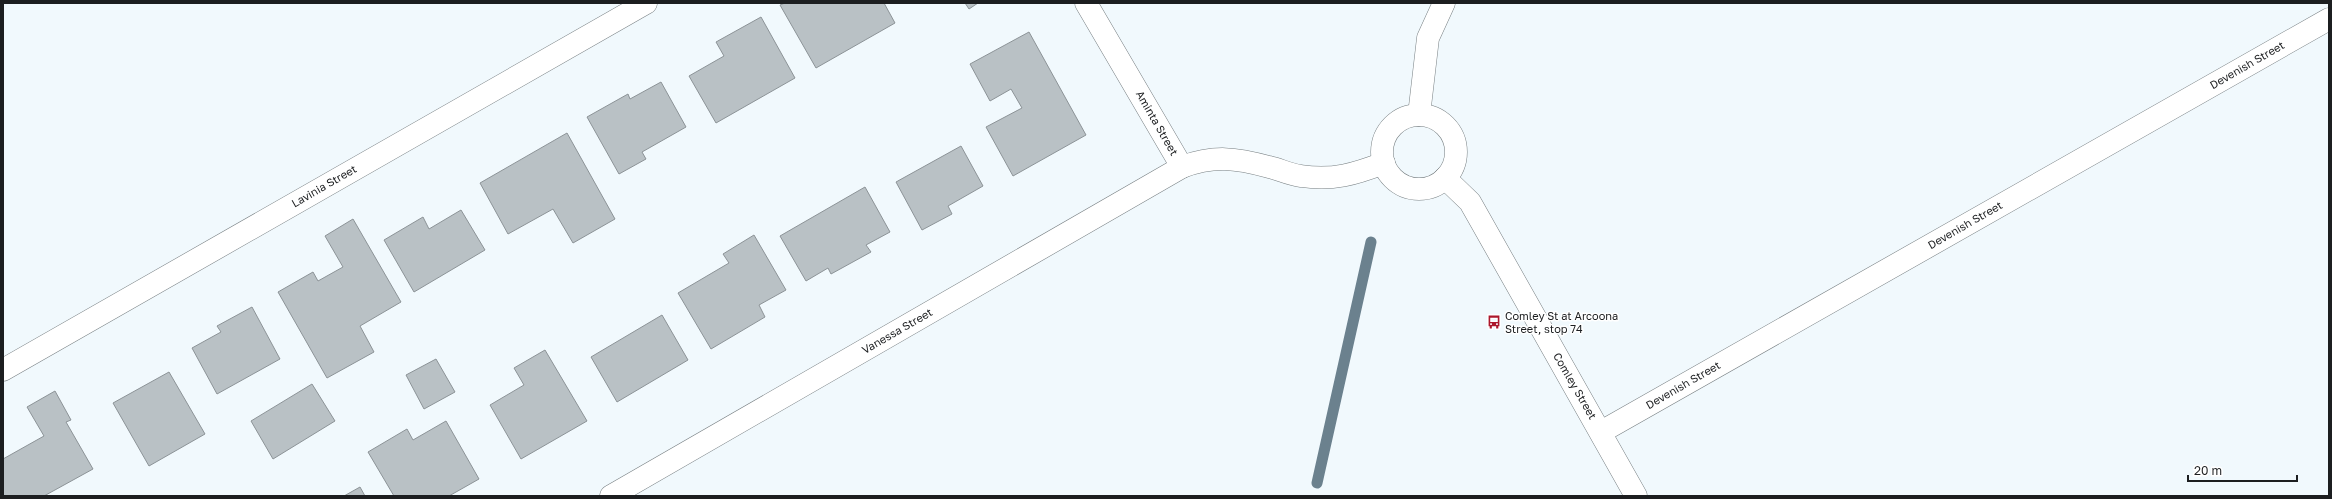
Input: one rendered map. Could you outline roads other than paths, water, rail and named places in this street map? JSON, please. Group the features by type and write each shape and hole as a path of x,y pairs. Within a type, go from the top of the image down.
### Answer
{"street":[{"name":"Lavinia Street","path":"3,370 646,3"},
{"name":"Aminta Street","path":"1086,3 1182,167 1203,159 1228,158 1268,166 1300,176 1324,178 1350,176 1384,163"},
{"path":"1419,115 1428,38 1444,3"},
{"name":"Devenish Street","path":"1601,432 2329,19"},
{"path":"1419,115 1432,117 1443,123 1456,144 1456,156 1453,168 1445,178 1435,186 1423,189 1410,188 1399,183 1390,174 1384,163 1382,152 1384,140 1390,130 1398,122 1408,117 1419,115"},
{"name":"Vanessa Street","path":"611,496 1182,167"},
{"name":"Comley Street","path":"1445,178 1470,202 1636,496"}],"waterway":[{"path":"1317,483 1371,242"}],"place":[{"name":"Comley St at Arcoona Street, stop 74","path":"1494,322"}]}
